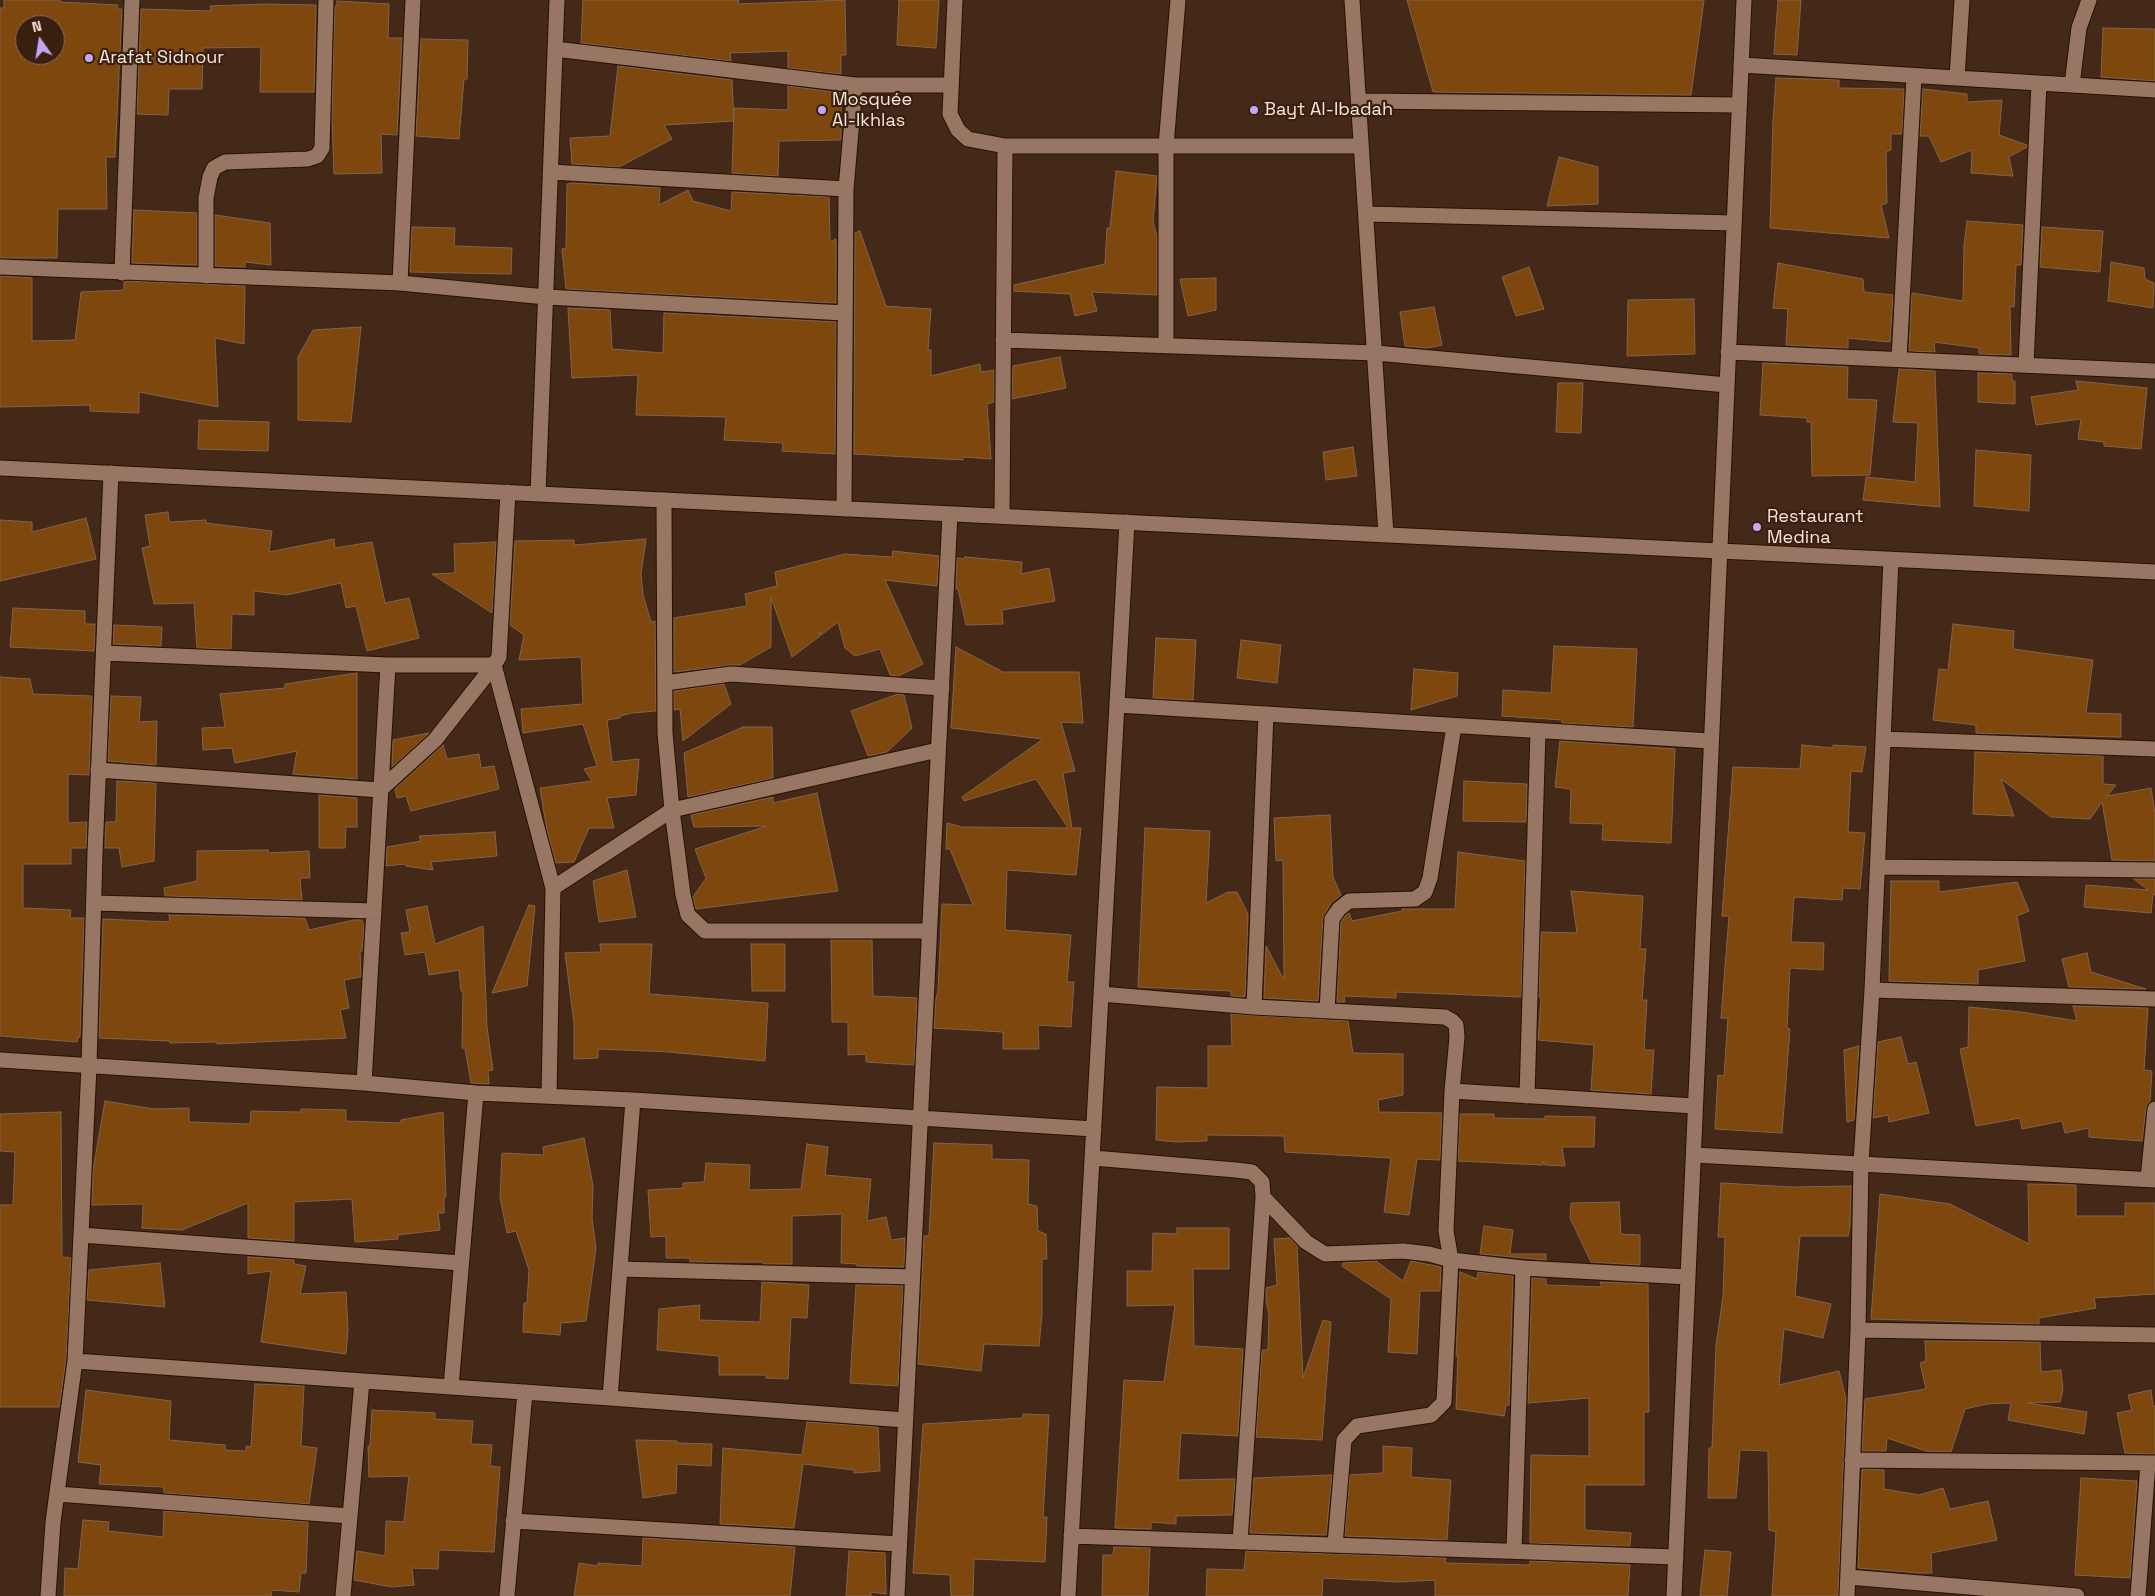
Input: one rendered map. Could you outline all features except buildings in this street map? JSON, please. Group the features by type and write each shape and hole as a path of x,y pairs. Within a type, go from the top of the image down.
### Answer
{"street":[{"path":"122,272 132,0"},
{"path":"206,276 206,198 210,177 214,168 225,162 308,159 317,156 322,148 326,0"},
{"path":"400,283 413,0"},
{"path":"538,494 558,0"},
{"path":"955,0 950,114 958,130 968,139 1006,146 1362,146"},
{"path":"1166,346 1166,146 1178,0"},
{"path":"1352,0 1376,353 1386,535"},
{"path":"1674,1596 1744,0"},
{"path":"1957,78 1962,0"},
{"path":"2072,85 2079,28 2089,0"},
{"path":"556,49 856,85 950,85"},
{"path":"1741,65 2155,90"},
{"path":"1899,359 1914,76"},
{"path":"2026,365 2039,83"},
{"path":"844,509 846,189 856,85"},
{"path":"1359,101 1739,105"},
{"path":"1002,516 1006,146"},
{"path":"551,172 846,189"},
{"path":"1366,214 1734,223"},
{"path":"0,267 400,283 546,297 845,313"},
{"path":"1003,340 1376,353 1727,385"},
{"path":"1728,352 2155,371"},
{"path":"0,468 2155,572"},
{"path":"48,1596 57,1494 75,1361 89,1066 98,770 111,473"},
{"path":"98,770 380,790 435,740 499,657 508,492"},
{"path":"664,500 664,733 683,895 688,915 704,930 929,931"},
{"path":"897,1596 950,514"},
{"path":"1068,1596 1127,522"},
{"path":"1847,1596 1858,1330 1861,1163 1878,868 1890,559"},
{"path":"104,653 388,666 494,665"},
{"path":"494,665 553,888 549,1096"},
{"path":"364,1083 388,666"},
{"path":"665,683 731,674 942,688"},
{"path":"1117,705 1711,741"},
{"path":"1254,1008 1266,714"},
{"path":"1327,1011 1332,919 1339,908 1349,901 1415,899 1425,892 1430,878 1454,726"},
{"path":"1527,1096 1538,731"},
{"path":"1883,739 2155,750"},
{"path":"553,888 672,810 938,750"},
{"path":"1878,868 2155,870"},
{"path":"94,903 374,911"},
{"path":"1872,990 2155,999"},
{"path":"1101,994 1254,1008 1445,1017 1456,1025 1458,1037 1452,1091 1446,1231 1451,1260 1444,1402 1431,1415 1357,1426 1344,1440 1335,1545"},
{"path":"0,1060 364,1083 476,1093 634,1100 1094,1129"},
{"path":"1452,1091 1695,1106"},
{"path":"451,1387 476,1093"},
{"path":"610,1398 634,1100"},
{"path":"1694,1155 2151,1179 2155,1109"},
{"path":"1092,1158 1252,1172 1262,1182 1263,1197 1240,1542"},
{"path":"1263,1197 1306,1242 1325,1254 1404,1251 1429,1254 1451,1260 1523,1268 1688,1277"},
{"path":"81,1234 461,1263"},
{"path":"1514,1551 1523,1268"},
{"path":"620,1269 912,1277"},
{"path":"1858,1330 2155,1335"},
{"path":"75,1361 905,1420"},
{"path":"343,1596 362,1381"},
{"path":"507,1596 525,1392"},
{"path":"1852,1460 2152,1463 2138,1596"},
{"path":"57,1494 350,1516"},
{"path":"513,1521 899,1544"},
{"path":"1071,1536 1676,1557"},
{"path":"1848,1577 2077,1596"}],"place":[{"name":"Arafat Sidnour","path":"89,58"},
{"name":"Mosquée Al-Ikhlas","path":"822,110"},
{"name":"Bayt Al-Ibadah","path":"1254,110"},
{"name":"Restaurant Medina","path":"1757,527"}]}
